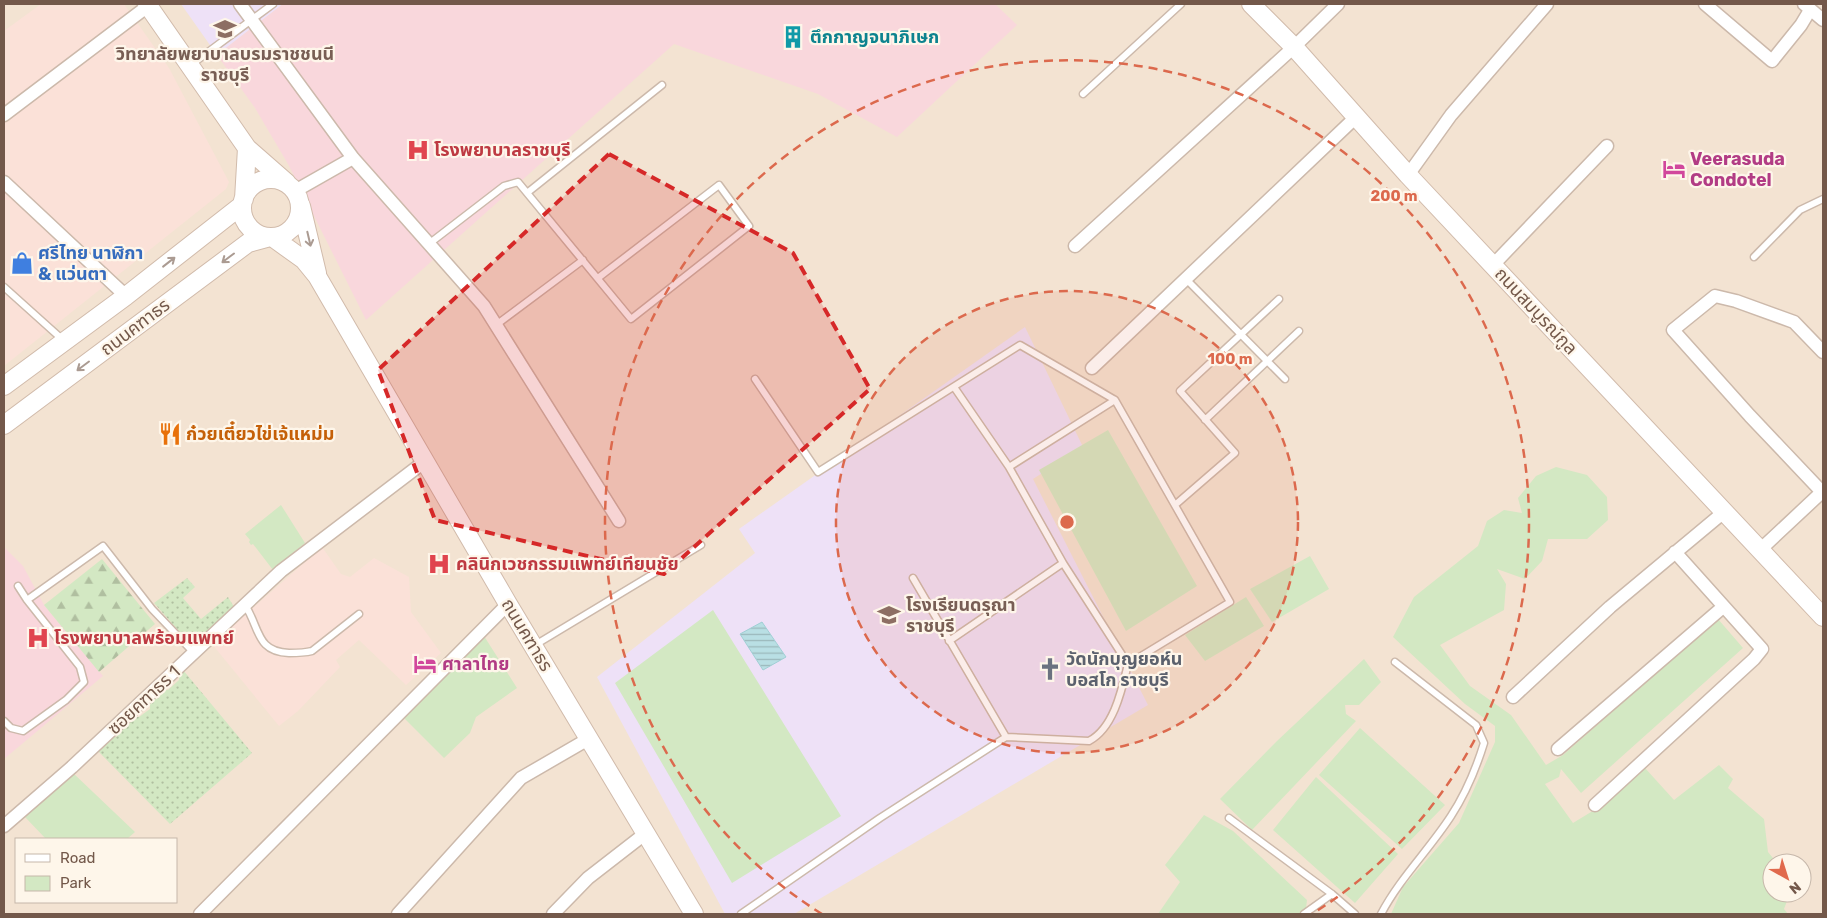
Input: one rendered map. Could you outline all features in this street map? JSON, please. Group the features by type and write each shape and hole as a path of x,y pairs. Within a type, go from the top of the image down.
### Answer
{"street":[{"path":"240,4 353,158 484,306 619,521"},
{"name":"ถนนสมบูรณ์กูล","path":"1251,4 1294,47 1408,175 1823,617"},
{"path":"1075,246 1294,47 1338,4"},
{"path":"1408,175 1451,115 1547,4"},
{"path":"1705,4 1772,60 1801,25 1807,7 1823,20"},
{"path":"4,115 148,5 247,148 294,192 300,215 294,226 284,233 271,237 258,234 249,226 244,216 243,202 247,148"},
{"path":"1092,368 1356,117"},
{"path":"1493,265 1607,146"},
{"path":"294,192 353,158"},
{"path":"243,202 248,191 261,181 270,179 294,192"},
{"path":"4,182 126,296"},
{"name":"ถนนคฑาธร","path":"294,192 317,276"},
{"name":"ถนนคฑาธร","path":"4,386 126,296 243,202"},
{"name":"ถนนคฑาธร","path":"4,425 248,243 271,237 304,260 317,276 424,462 694,914"},
{"path":"1761,549 1823,492 1750,416 1673,330 1715,296 1736,301 1794,322 1823,352"},
{"name":"ซอยคฑาธร 1","path":"4,826 72,767 281,572 424,462"},
{"path":"1513,698 1610,607 1724,512"},
{"path":"1595,805 1754,660 1762,649 1675,552"},
{"path":"200,914 508,604"},
{"path":"1558,749 1723,607"},
{"path":"398,914 521,778 590,738"},
{"path":"553,914 588,878 646,833"}],"lane":[{"path":"190,66 273,4"},
{"path":"1083,94 1181,4"},
{"path":"527,194 662,85"},
{"path":"430,243 504,186 518,182 631,319 749,226 719,185 598,278"},
{"path":"1754,257 1800,210 1823,199"},
{"path":"496,326 583,260"},
{"path":"1186,279 1285,379"},
{"path":"4,287 64,341"},
{"path":"1175,505 1234,452 1180,391 1279,299"},
{"path":"1206,420 1299,331"},
{"path":"741,914 880,818 1006,738 1089,741 1098,736 1106,728 1128,664 1230,602 1115,400 1020,345 818,472 755,379"},
{"path":"954,388 1009,467 1063,563 1128,664"},
{"path":"1009,467 1115,400"},
{"path":"534,646 701,545"},
{"path":"27,600 103,546 152,609 194,653"},
{"path":"950,641 1063,563"},
{"path":"913,578 1006,738"},
{"path":"4,721 11,728 23,731 66,700 84,682 80,667 18,586"},
{"path":"245,605 254,618 261,641 275,653 304,653 312,651 359,614"},
{"path":"1381,914 1395,889 1450,817 1475,775 1484,743 1476,725 1396,662"},
{"path":"1229,818 1332,894 1355,914"},
{"path":"1304,914 1332,894"}],"highlighted area":[{"path":"609,154 793,253 870,389 664,574 435,520 378,370"}],"shaded area":[{"path":"4,4 1823,4 1823,914 4,914"},
{"path":"41,4 124,4 169,68 229,182 226,189 4,366 4,31"},
{"name":"วิทยาลัยพยาบาลบรมราชชนนี ราชบุรี","path":"181,4 283,4 217,55"},
{"name":"โรงพยาบาลราชบุรี","path":"283,4 995,4 1017,25 897,137 818,94 674,44 366,320 288,164 255,108 217,55"},
{"name":"โรงเรียนดรุณา ราชบุรี","path":"1025,327 1083,447 1033,479 1148,705 794,914 725,914 597,677 755,553 739,529"},
{"name":"โรงพยาบาลพร้อมแพทย์","path":"4,547 23,566 44,605 103,676 4,759"},
{"path":"322,547 341,574 350,577 374,558 409,577 411,612 441,653 406,685 359,640 336,660 340,667 298,711 279,726 212,644"}],"green space":[{"path":"1108,430 1197,586 1126,631 1039,470"},
{"path":"1556,467 1587,475 1607,497 1608,520 1587,539 1548,539 1542,561 1525,579 1497,569 1506,584 1504,610 1440,645 1470,686 1511,715 1546,765 1563,755 1718,619 1743,648 1581,793 1561,769 1559,777 1545,784 1573,823 1591,812 1595,812 1645,768 1674,800 1719,765 1733,779 1728,788 1764,819 1769,853 1762,853 1762,903 1786,903 1784,909 1788,914 1391,914 1403,887 1459,823 1495,742 1495,726 1465,704 1393,637 1414,597 1478,546 1487,521 1504,510 1522,513 1518,498 1536,476"},
{"path":"281,505 305,543 273,570 253,544 251,545 250,540 245,534"},
{"path":"1310,556 1329,589 1272,622 1250,589"},
{"path":"102,559 155,624 99,672 44,605"},
{"path":"187,578 195,587 183,598 201,619 228,597 234,607 192,646 154,603"},
{"path":"1246,597 1264,626 1205,661 1185,635"},
{"path":"713,610 841,816 732,883 615,683"},
{"path":"484,636 517,688 476,717 470,733 444,758 403,717"},
{"path":"1364,659 1381,682 1359,705 1345,705 1346,714 1356,721 1252,830 1220,799 1277,741"},
{"path":"183,670 252,753 170,824 96,749 111,737 116,737 135,717 139,717 150,709 153,697 163,689 168,690 179,680 179,674"},
{"path":"1360,728 1445,805 1402,849 1319,775"},
{"path":"73,773 135,832 128,838 45,838 25,817"},
{"path":"1316,777 1398,854 1355,903 1273,830"},
{"path":"1204,815 1233,831 1307,900 1306,908 1298,914 1158,914 1180,882 1165,865"}],"water":[{"path":"762,622 786,657 763,670 740,634"}],"place":[{"name":"วิทยาลัยพยาบาลบรมราชชนนี ราชบุรี","path":"225,29"},
{"name":"ตึกกาญจนาภิเษก","path":"793,37"},
{"name":"โรงพยาบาลราชบุรี","path":"418,150"},
{"name":"Veerasuda Condotel","path":"1674,169"},
{"name":"ศรีไทย นาฬิกา & แว่นตา","path":"22,263"},
{"name":"ก๋วยเตี๋ยวไข่เจ้แหม่ม","path":"170,434"},
{"name":"คลินิกเวชกรรมแพทย์เทียนชัย","path":"439,564"},
{"name":"โรงเรียนดรุณา ราชบุรี","path":"889,615"},
{"name":"โรงพยาบาลพร้อมแพทย์","path":"38,638"},
{"name":"ศาลาไทย","path":"425,664"},
{"name":"วัดนักบุญยอห์น บอสโก ราชบุรี","path":"1050,669"}]}
